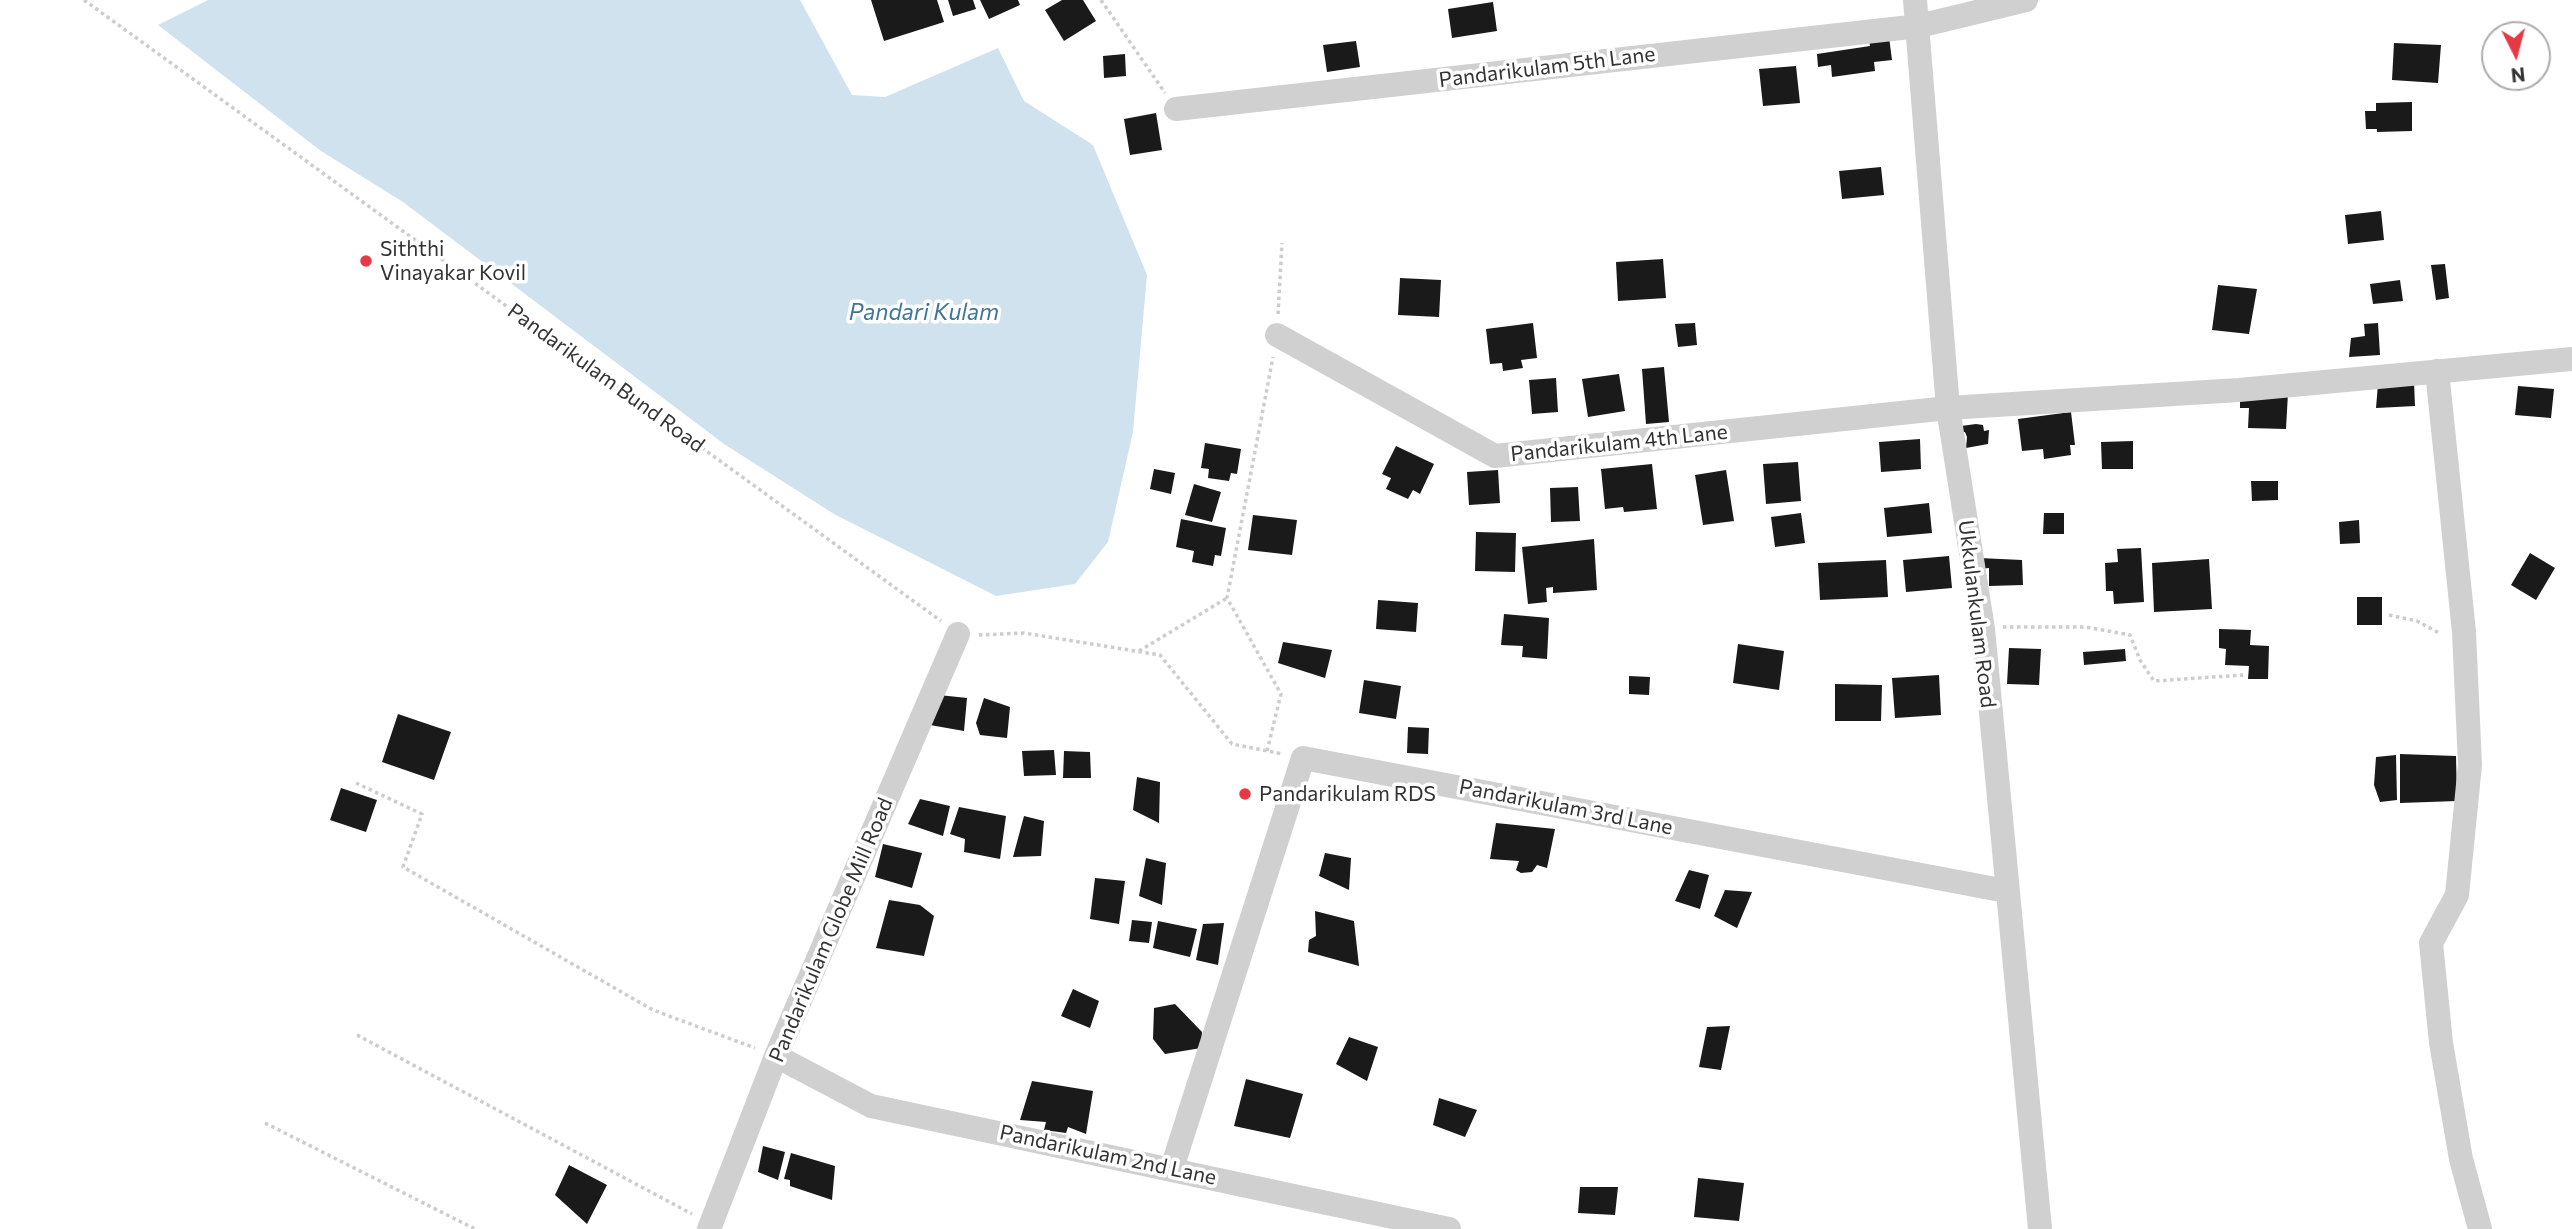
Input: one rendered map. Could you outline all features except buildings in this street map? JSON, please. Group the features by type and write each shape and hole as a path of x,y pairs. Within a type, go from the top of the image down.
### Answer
{"street":[{"name":"Ukkulankulam Road","path":"1915,0 1948,408 1983,629 2040,1229"},
{"name":"Pandarikulam 5th Lane","path":"1176,109 1919,26 2026,0"},
{"name":"Pandarikulam 4th Lane","path":"1277,335 1495,456 1948,408 2239,390 2572,359"},
{"path":"2437,371 2463,632 2470,765 2457,895 2431,943 2441,1043 2459,1146 2480,1229"},
{"name":"Pandarikulam Globe Mill Road","path":"710,1226 776,1056 958,634"},
{"path":"1172,1168 1303,758"},
{"name":"Pandarikulam 3rd Lane","path":"1303,758 2006,891"},
{"name":"Pandarikulam 2nd Lane","path":"776,1056 871,1105 1448,1229"}],"path":[{"name":"Pandarikulam Bund Road","path":"83,0 958,634"},
{"path":"1101,0 1176,109"},
{"path":"1267,751 1281,694 1227,598 1277,335 1282,243"},
{"path":"1137,652 1227,598"},
{"path":"2389,615 2425,624 2448,640 2463,632"},
{"path":"1983,629 2085,627 2130,635 2140,660 2154,681 2243,675"},
{"path":"958,634 1024,633 1160,655 1232,744 1303,758"},
{"path":"356,783 422,814 403,867 653,1010 776,1056"},
{"path":"358,1035 710,1226"},
{"path":"265,1124 475,1229"}],"water":[{"name":"Pandari Kulam","path":"208,0 800,0 852,95 885,97 998,48 1024,101 1093,145 1147,275 1133,432 1108,542 1075,584 996,596 834,514 724,444 403,202 321,151 158,25"}],"place":[{"name":"Siththi Vinayakar Kovil","path":"366,261"},
{"name":"Pandarikulam RDS","path":"1245,794"}]}
